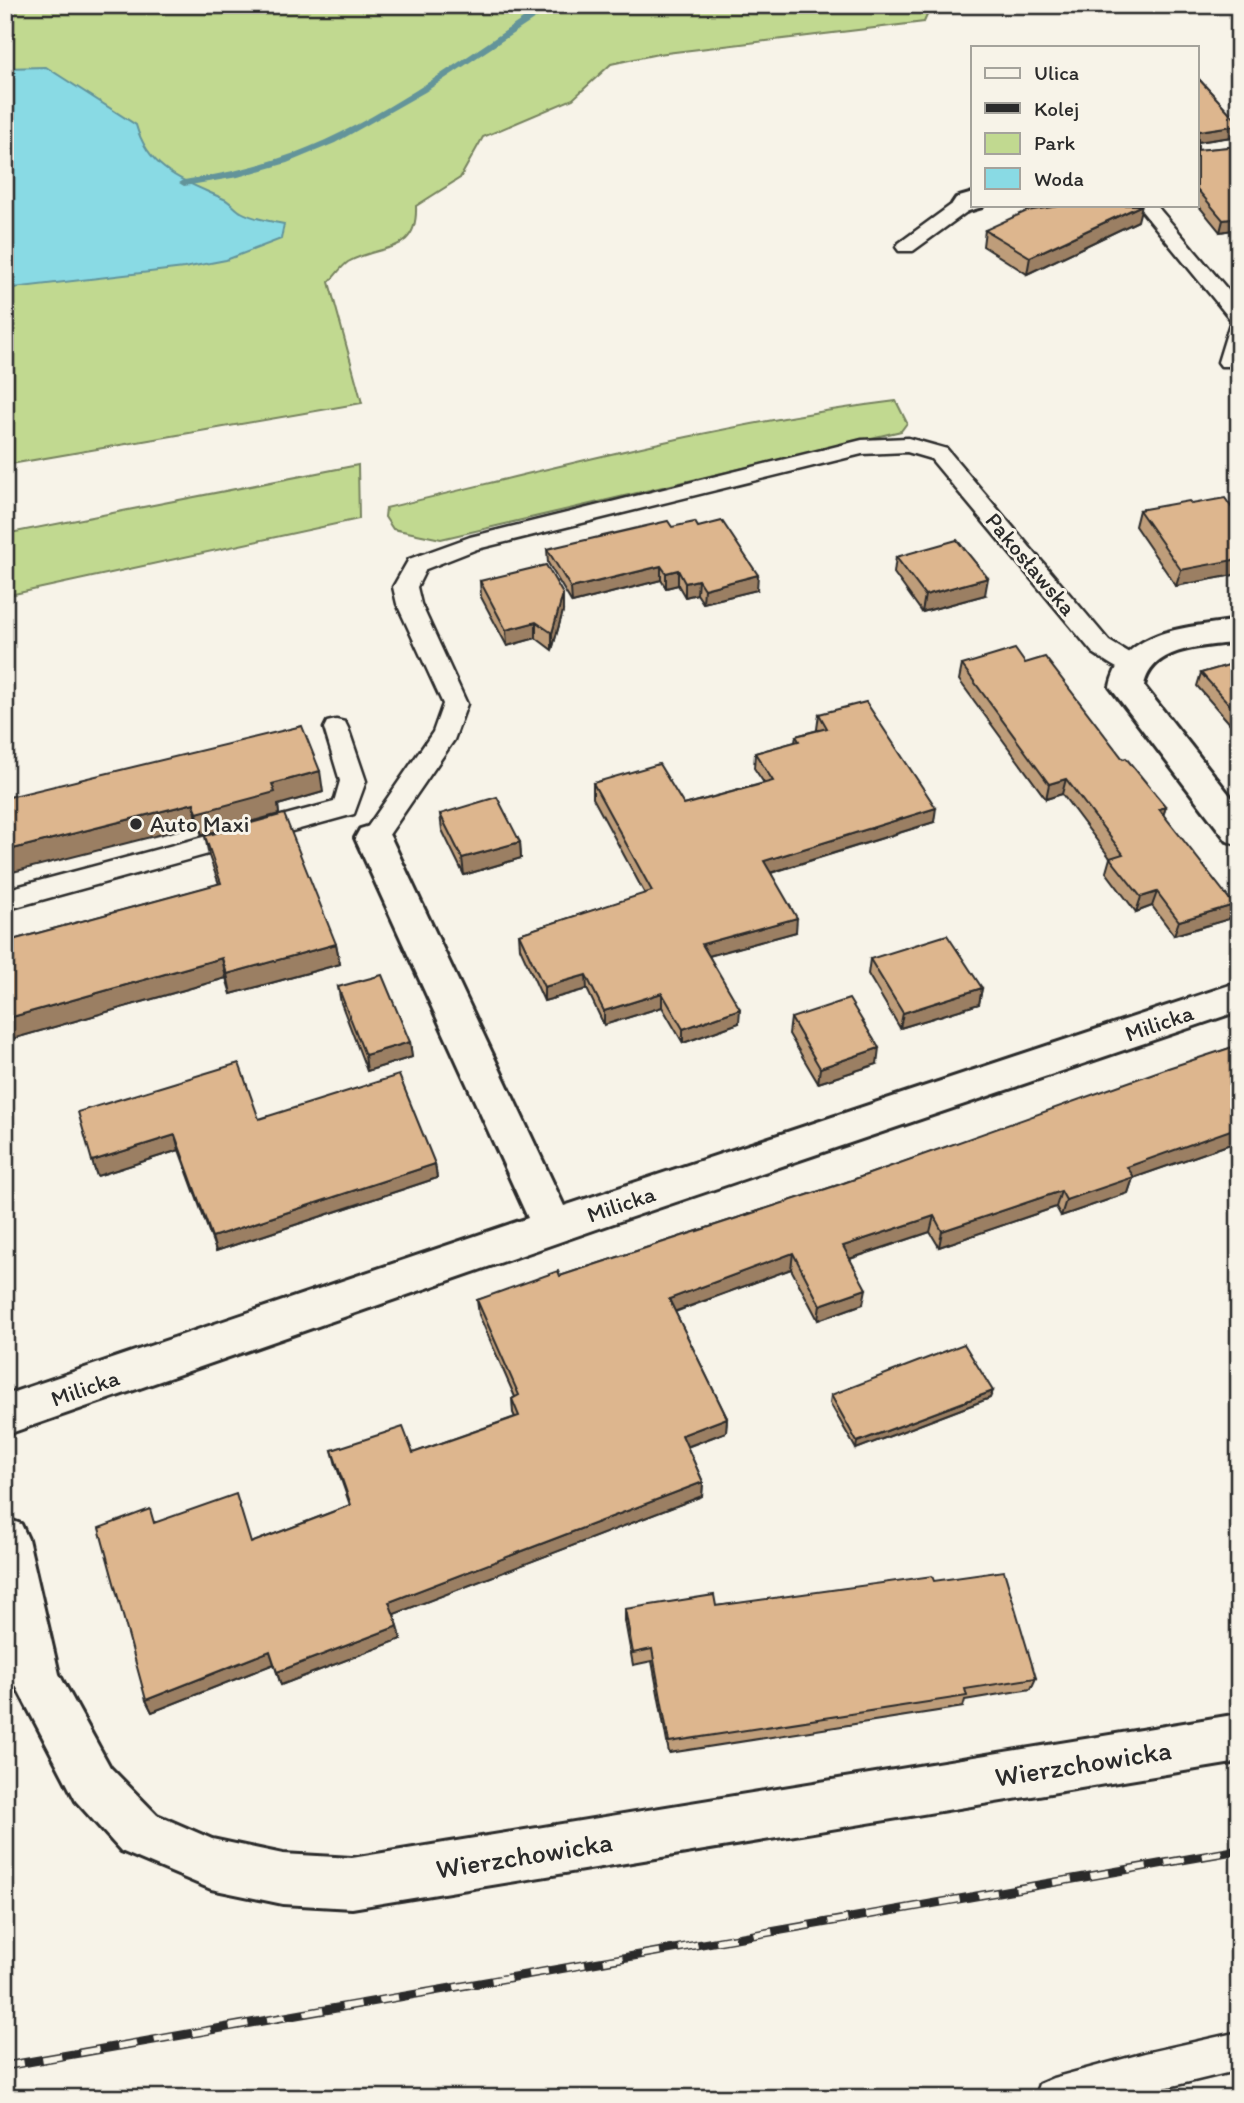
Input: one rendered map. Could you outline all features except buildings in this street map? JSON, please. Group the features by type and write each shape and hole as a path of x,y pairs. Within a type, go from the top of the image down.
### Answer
{"street":[{"path":"1239,631 1163,645 1146,651 1131,665 1127,687 1239,832"},
{"path":"373,838 553,1227"},
{"name":"Milicka","path":"5,1415 1239,996"},
{"name":"Wierzchowicka","path":"5,1539 37,1680 93,1784 139,1833 211,1864 283,1879 352,1883 1239,1738"}],"lane":[{"path":"906,247 969,203"},
{"path":"1147,206 1239,316"},
{"path":"1228,362 1239,323"},
{"name":"Pakosławska","path":"373,838 445,734 455,704 409,604 405,587 417,564 470,544 862,447 908,444 939,454 1101,647 1131,665"},
{"path":"5,900 345,808 353,781 335,728"},
{"path":"1053,2098 1145,2072 1239,2051"}],"green space":[{"path":"5,5 986,5 928,13 924,22 658,54 611,64 573,99 483,137 460,178 416,206 415,222 404,241 348,262 329,282 362,403 5,465"},
{"path":"896,401 907,423 901,431 441,539 393,529 385,517 386,508 640,447 768,421"},
{"path":"358,465 359,519 5,596 5,534"}],"water":[{"path":"46,67 136,125 142,141 159,164 182,180 226,200 239,211 262,220 284,224 281,239 226,260 184,268 5,289 5,68"}],"waterway":[{"path":"184,183 235,175 284,161 331,141 422,90 551,5"}],"railway":[{"path":"5,2066 1239,1850"}],"place":[{"name":"Auto Maxi","path":"136,824"}]}
